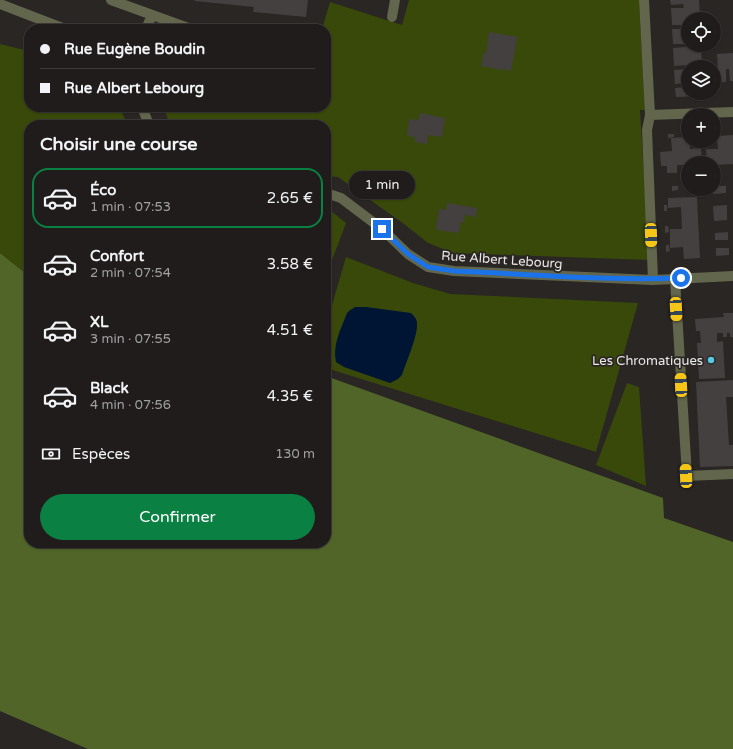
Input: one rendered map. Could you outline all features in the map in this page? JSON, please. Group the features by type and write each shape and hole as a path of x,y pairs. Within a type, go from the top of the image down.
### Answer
{"street":[{"path":"111,0 177,24"},
{"path":"392,17 394,0"},
{"path":"644,0 650,115 647,130 653,280"},
{"path":"0,4 52,24"},
{"path":"148,24 152,15"},
{"path":"650,115 733,112"},
{"name":"Rue Albert Lebourg","path":"331,195 341,198 382,229 408,254 428,267 454,271 653,280 733,276"},
{"path":"675,279 686,476 733,474"}],"green space":[{"path":"409,0 639,0 645,110 640,110 649,260 453,253 428,243 338,177 331,176 331,120 168,120 166,112 331,112 331,24 323,24 330,2 402,25"},
{"path":"0,44 24,50 24,112 122,112 126,120 24,120 24,272 0,253"},
{"path":"331,211 346,223 331,263"},
{"path":"0,253 24,272 24,548 331,548 331,378 663,498 664,518 733,542 733,749 88,749 0,711"},
{"path":"346,257 413,283 450,294 638,303 596,452 331,370 331,309"},
{"path":"627,383 639,387 646,486 596,465"}],"water":[{"path":"355,307 411,313 416,319 417,328 414,342 402,375 398,379 390,383 344,367 336,362 335,349 340,331 347,313"}],"building":[{"path":"195,0 308,0 306,17 253,12 254,7"},
{"path":"670,0 699,0 700,12 681,12 681,25 672,25 671,8 684,8 683,4 671,5"},
{"path":"672,29 681,29 681,44 673,44"},
{"path":"489,32 517,37 511,71 481,66 484,52 486,53"},
{"path":"681,47 681,52 701,52 702,60 681,60 681,65 674,66 673,48"},
{"path":"733,53 733,81 730,81 729,69 726,69 726,82 721,82 721,60 717,60 717,54"},
{"path":"674,70 681,70 681,84 675,84"},
{"path":"675,88 681,88 681,97 676,97"},
{"path":"420,113 445,118 442,137 428,135 427,144 415,142 415,137 407,136 409,119 418,120"},
{"path":"668,134 674,134 674,137 668,138"},
{"path":"733,135 733,164 721,165 721,156 706,156 706,149 721,148 721,136"},
{"path":"681,137 681,148 701,148 702,156 681,156 681,165 677,165 677,173 667,173 667,166 661,166 660,152 672,151 671,138"},
{"path":"672,186 678,186 678,190 672,191"},
{"path":"721,186 726,186 726,193 721,193"},
{"path":"697,197 700,258 684,259 683,247 670,248 670,229 682,229 681,207 668,208 668,198"},
{"path":"447,203 477,208 476,217 465,215 464,222 461,222 459,233 437,230 436,228 439,209 446,210"},
{"path":"664,205 667,205 667,211 664,211"},
{"path":"727,205 727,220 714,221 713,206"},
{"path":"665,226 668,226 669,232 665,233"},
{"path":"728,232 728,240 715,240 715,233"},
{"path":"666,245 669,245 670,251 666,252"},
{"path":"716,248 729,248 729,255 716,256"},
{"name":"Les Chromatiques","path":"723,313 733,313 733,337 730,337 730,333 727,333 727,337 723,337 723,333 717,333 717,342 723,341 725,378 699,379 697,343 701,343 700,331 696,331 695,319 724,317"},
{"path":"733,380 733,397 726,397 729,445 733,445 733,466 700,467 696,382"}],"place":[{"name":"Les Chromatiques","path":"711,360"}],"route":[{"path":"382,229 408,254 428,267 454,271 615,279 653,280 681,278"}]}
